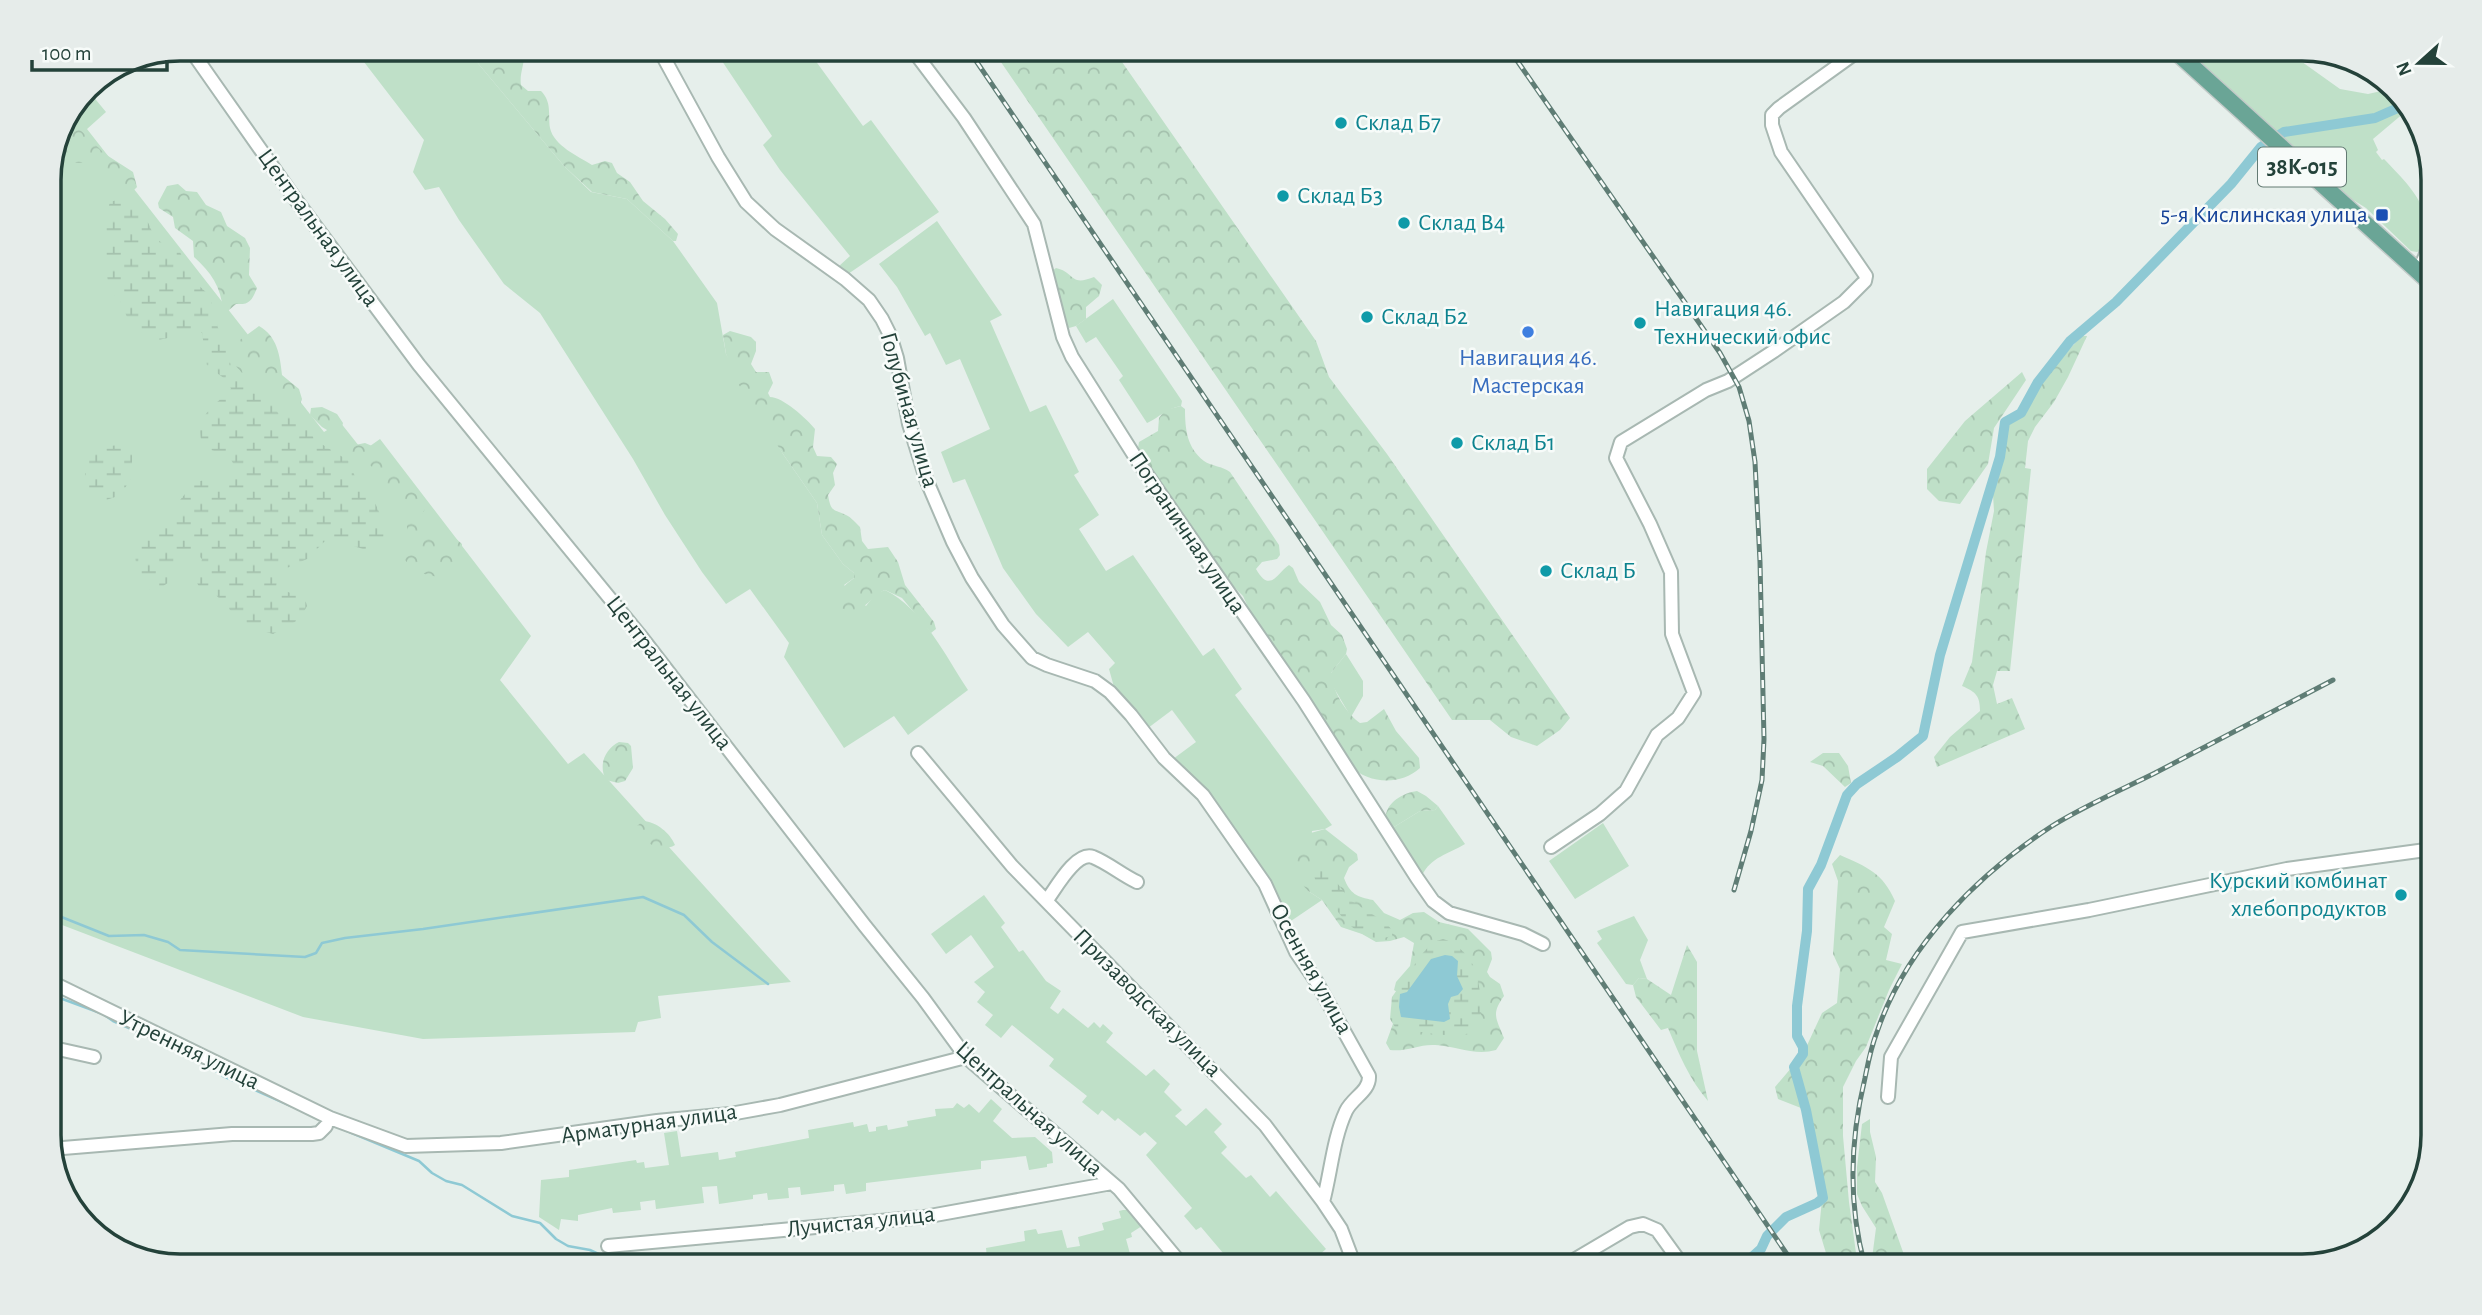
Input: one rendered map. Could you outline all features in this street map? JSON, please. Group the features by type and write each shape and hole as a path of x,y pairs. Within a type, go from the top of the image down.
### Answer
{"main road":[{"name":"38К-015","path":"2186,61 2420,274"}],"street":[{"name":"Центральная улица","path":"198,61 296,200 419,365 639,634 967,1057 1112,1183 1172,1254"},
{"name":"Голубиная улица","path":"666,61 746,202 775,229 845,279 869,300 882,319 897,358 909,424 926,479 953,542 972,578 1003,625 1032,657 1046,665 1095,681 1110,692 1164,758"},
{"name":"Пограничная улица","path":"921,61 964,118 1034,224 1063,337 1072,357 1139,463 1304,701 1433,901 1449,913 1523,934 1543,944"},
{"path":"1550,847 1600,814 1626,791 1657,735 1678,718 1694,693 1672,634 1671,572 1616,458 1621,442 1706,390 1728,381 1844,302 1865,281 1866,276 1780,152 1772,125 1772,115 1779,108 1844,61"},
{"path":"2417,271 2420,267"},
{"name":"Призаводская улица","path":"918,753 1012,866 1255,1114 1324,1202 1340,1229 1350,1254"},
{"name":"Осенняя улица","path":"1164,758 1203,795 1265,884 1296,952 1316,981 1369,1076 1368,1086 1350,1103 1341,1124 1324,1202"},
{"path":"1888,1097 1891,1057 1962,932 2089,910 2287,869 2421,851"},
{"path":"1047,901 1075,863 1084,857 1094,858 1137,882"},
{"name":"Утренняя улица","path":"62,988 328,1121"},
{"path":"62,1049 94,1057"},
{"name":"Арматурная улица","path":"328,1121 406,1146 501,1143 657,1121 730,1114 780,1105 967,1057"},
{"path":"63,1148 232,1134 312,1134 319,1133 328,1121"},
{"name":"Лучистая улица","path":"608,1246 924,1217 1112,1183"},
{"path":"1584,1254 1630,1227 1643,1224 1657,1230 1674,1254"}],"green space":[{"path":"363,61 476,61 564,166 591,192 627,199 673,241 717,303 726,354 783,454 817,503 822,535 843,564 854,573 854,578 844,585 866,606 875,594 885,590 899,598 932,634 968,690 908,735 894,716 844,748 784,657 789,643 750,589 726,604 665,515 633,459 540,313 504,284 439,187 425,190 413,172 424,140"},
{"path":"476,61 524,61 521,85 528,91 541,91 544,95 548,104 550,128 556,140 592,165 605,161 612,163 617,173 630,182 643,201 678,234 676,241 627,199 592,192 564,166"},
{"path":"722,61 816,61 863,126 871,120 939,212 848,274 838,267 850,256 763,145 772,136"},
{"path":"1000,61 1121,61 1316,341 1329,377 1387,454 1570,718 1560,730 1537,746 1511,737 1490,720 1452,720"},
{"path":"2198,61 2301,61 2340,89 2368,94 2380,91 2402,115 2373,139 2378,150 2376,152 2416,195 2420,203 2420,250 2411,251 2366,208 2342,193 2280,136 2320,125 2286,129 2277,134"},
{"path":"94,98 106,112 87,129 324,432 340,422 363,451 380,439 531,636 500,680 568,764 584,753 791,982 658,996 661,1018 638,1022 635,1032 423,1039 303,1017 62,925 62,173 70,135 81,114"},
{"path":"75,125 105,154 133,172 137,187 133,191 128,189 97,163 76,163 64,155"},
{"path":"178,184 186,191 197,192 206,205 221,212 227,226 245,238 250,248 249,275 257,288 247,303 236,304 228,311 223,310 214,280 194,257 193,241 175,228 173,217 159,208 158,203 167,186"},
{"path":"124,198 139,202 154,236 165,246 177,246 194,281 210,296 218,328 226,341 233,377 262,388 278,413 302,418 315,440 349,461 357,482 373,498 388,533 386,540 366,550 328,538 307,559 278,572 276,587 305,599 307,606 300,619 273,634 245,626 216,595 201,590 197,583 202,559 196,553 182,559 172,580 156,591 142,587 135,554 144,533 151,525 175,525 180,500 195,482 233,475 236,468 228,455 204,448 201,437 200,429 206,414 231,389 228,381 207,366 202,333 195,327 157,340 142,337 131,325 118,296 110,294 105,259 105,225 110,202"},
{"path":"937,221 1002,315 990,321 1030,412 1046,405 1079,472 1074,475 1099,515 1079,529 1106,571 1133,555 1203,656 1214,648 1242,689 1235,695 1332,825 1312,831 1308,891 1322,900 1288,923 1173,759 1196,742 1172,710 1148,728 1114,687 1109,669 1115,663 1088,632 1068,647 1036,614 1003,568 965,479 953,483 941,452 990,429 960,359 946,365 930,333 925,336 897,287 879,264"},
{"path":"1056,268 1076,280 1094,277 1102,285 1099,296 1086,307 1086,319 1069,328 1065,323 1052,271"},
{"path":"1113,299 1182,401 1181,406 1166,411 1147,423 1119,380 1123,376 1096,337 1086,343 1076,326"},
{"path":"259,326 274,341 279,353 282,375 299,389 302,399 300,404 289,402 258,378 242,373 234,364 231,356 233,345"},
{"path":"730,331 751,337 756,342 751,364 756,372 769,372 773,383 768,393 770,397 788,404 815,429 813,447 817,456 831,457 837,464 833,473 835,485 828,495 832,507 850,517 860,527 862,541 868,549 888,547 898,562 905,585 934,622 936,629 931,633 902,598 885,590 858,610 846,610 839,606 840,593 854,578 854,573 843,564 822,535 817,503 739,385 726,354 723,335"},
{"path":"2082,336 2087,336 2068,377 2028,441 2025,468 2031,469 2010,671 1997,671 1993,685 1997,704 2012,698 2025,729 1937,767 1934,757 1950,737 1980,711 1976,695 1962,686 1972,662 2005,422 2021,413 2038,382"},
{"path":"2022,372 2026,380 1994,428 1988,464 1960,504 1939,501 1927,489 1927,469 1965,421"},
{"path":"1181,406 1185,409 1187,431 1198,456 1230,472 1279,545 1280,555 1277,559 1262,562 1256,569 1269,581 1289,565 1299,582 1320,602 1331,625 1342,635 1347,649 1331,673 1341,701 1360,723 1367,722 1384,709 1396,731 1419,758 1420,768 1412,774 1385,781 1366,776 1350,766 1254,620 1243,596 1220,573 1143,458 1138,448 1139,442 1158,431 1159,418 1165,410"},
{"path":"322,407 337,414 343,423 342,427 332,433 310,415 311,408"},
{"path":"365,443 384,452 403,472 423,502 425,509 422,514 415,513 400,502 370,465 348,458 345,447"},
{"path":"120,445 132,454 132,476 121,495 100,502 93,500 86,485 84,459 96,450"},
{"path":"414,521 438,542 454,537 462,544 462,560 444,578 413,569 400,551 407,535 407,524"},
{"path":"1346,654 1363,681 1363,696 1351,717 1331,683 1331,673"},
{"path":"619,742 631,746 633,768 625,781 618,783 606,780 603,763 607,753"},
{"path":"1823,753 1839,753 1848,766 1851,783 1845,787 1823,766 1810,762"},
{"path":"1417,791 1438,806 1435,810 1420,811 1394,827 1389,827 1386,814 1392,803 1410,792"},
{"path":"1438,806 1465,844 1435,860 1422,876 1389,827 1394,827 1420,811 1435,810"},
{"path":"643,821 662,829 675,845 663,848 652,845 639,832 637,826"},
{"path":"1603,823 1629,866 1575,899 1549,861"},
{"path":"1325,829 1357,854 1358,860 1349,867 1344,878 1355,894 1373,900 1384,913 1400,920 1413,913 1424,912 1439,922 1468,929 1491,952 1492,959 1487,972 1500,984 1504,996 1497,1007 1496,1016 1504,1038 1496,1050 1473,1051 1435,1045 1390,1050 1386,1043 1400,994 1394,990 1396,982 1410,966 1414,943 1404,937 1376,942 1341,927 1322,900 1301,883 1294,862 1294,845 1300,836"},
{"path":"1840,855 1858,863 1879,877 1890,891 1895,901 1884,927 1892,934 1886,960 1902,964 1866,1047 1843,1087 1843,1136 1856,1254 1826,1254 1819,1230 1823,1189 1816,1168 1806,1110 1778,1099 1775,1087 1803,1054 1822,1013 1837,1003 1840,969 1833,954 1838,881 1832,864"},
{"path":"1317,869 1328,871 1350,900 1386,923 1392,930 1392,936 1367,936 1347,922 1316,882 1314,876"},
{"path":"984,895 1005,923 1001,927 1019,952 1023,950 1046,981 1061,991 1050,1008 1058,1014 1063,1008 1088,1028 1094,1022 1100,1028 1103,1024 1113,1033 1106,1042 1146,1076 1154,1069 1170,1084 1164,1092 1182,1110 1175,1116 1186,1126 1206,1108 1222,1124 1214,1132 1227,1147 1221,1153 1246,1178 1251,1175 1270,1197 1276,1191 1326,1249 1320,1254 1224,1254 1201,1227 1196,1230 1184,1216 1192,1208 1146,1155 1157,1143 1145,1132 1140,1136 1118,1118 1115,1121 1102,1110 1098,1115 1082,1102 1087,1096 1049,1066 1054,1059 1012,1025 1001,1038 985,1025 993,1015 977,1002 985,992 974,982 994,967 971,935 946,954 931,934"},
{"path":"1634,916 1648,940 1640,960 1647,979 1639,978 1633,985 1626,984 1597,943 1602,939 1597,931"},
{"path":"1443,939 1461,950 1474,967 1481,1000 1479,1025 1475,1030 1459,1035 1395,1027 1390,1019 1392,997 1422,954 1433,942"},
{"path":"1687,945 1697,962 1697,1051 1708,1101 1680,1057 1668,1028 1661,1030 1636,997 1633,985 1639,978 1647,979 1671,995"},
{"path":"991,1099 1002,1109 993,1121 1012,1138 1035,1137 1052,1152 1053,1163 1047,1164 1047,1167 1029,1170 1026,1156 981,1161 981,1169 866,1183 866,1191 846,1194 844,1184 834,1185 834,1191 801,1195 800,1187 788,1188 789,1198 768,1200 767,1193 753,1195 753,1199 719,1204 717,1186 702,1187 704,1203 656,1209 655,1200 640,1202 641,1210 613,1213 612,1208 578,1215 578,1221 561,1219 559,1230 539,1217 541,1180 569,1177 569,1170 636,1160 637,1163 644,1162 645,1168 669,1165 664,1133 677,1131 681,1157 718,1152 719,1160 736,1157 735,1152 809,1138 808,1130 853,1122 854,1127 867,1124 869,1132 876,1131 876,1127 887,1125 888,1130 908,1126 907,1121 936,1116 935,1109 953,1108 957,1103 964,1108 969,1104 979,1113"},
{"path":"1870,1119 1876,1157 1875,1182 1882,1193 1904,1254 1873,1254 1876,1228 1857,1194 1862,1124"},
{"path":"1128,1210 1142,1226 1131,1233 1132,1237 1126,1239 1130,1254 987,1254 986,1248 1025,1241 1024,1231 1036,1229 1038,1234 1062,1230 1067,1248 1080,1246 1078,1237 1104,1230 1102,1223 1121,1218 1119,1211"}],"water":[{"path":"1445,955 1458,961 1457,976 1463,989 1458,995 1451,997 1448,1004 1450,1019 1444,1022 1401,1017 1400,994 1407,992 1431,959"}],"waterway":[{"path":"1755,1254 1767,1236 1786,1217 1823,1198 1806,1110 1794,1067 1803,1054 1803,1047 1797,1036 1797,1006 1807,931 1808,889 1821,865 1847,795 1857,784 1923,736 1940,655 2000,457 2005,422 2021,413 2038,382 2070,341 2116,302 2231,184 2261,147 2284,132 2375,118 2396,109"},
{"path":"62,917 109,936 144,935 168,942 180,950 305,957 316,953 322,943 345,938 643,897 684,915 712,942 768,984"},
{"path":"62,999 103,1014 156,1040"},
{"path":"206,1064 223,1076 291,1106"},
{"path":"335,1126 419,1161 432,1173 446,1181 462,1185 512,1216 540,1223 556,1239 568,1246 598,1254"}],"railway":[{"path":"976,61 1787,1254"},
{"path":"1517,61 1720,353 1739,387 1749,421 1755,462 1760,562 1764,739 1762,780 1734,890"},
{"path":"1862,1254 1854,1196 1854,1148 1860,1101 1873,1043 1890,1000 1906,970 1947,915 1997,867 2052,826 2333,680"}],"place":[{"name":"Склад Б7","path":"1341,123"},
{"name":"Склад Б3","path":"1283,196"},
{"name":"5-я Кислинская улица","path":"2382,215"},
{"name":"Склад В4","path":"1404,223"},
{"name":"Склад Б2","path":"1367,317"},
{"name":"Навигация 46. Технический офис","path":"1640,323"},
{"name":"Навигация 46. Мастерская","path":"1528,332"},
{"name":"Склад Б1","path":"1457,443"},
{"name":"Склад Б","path":"1546,571"},
{"name":"Курский комбинат хлебопродуктов","path":"2401,895"}]}
